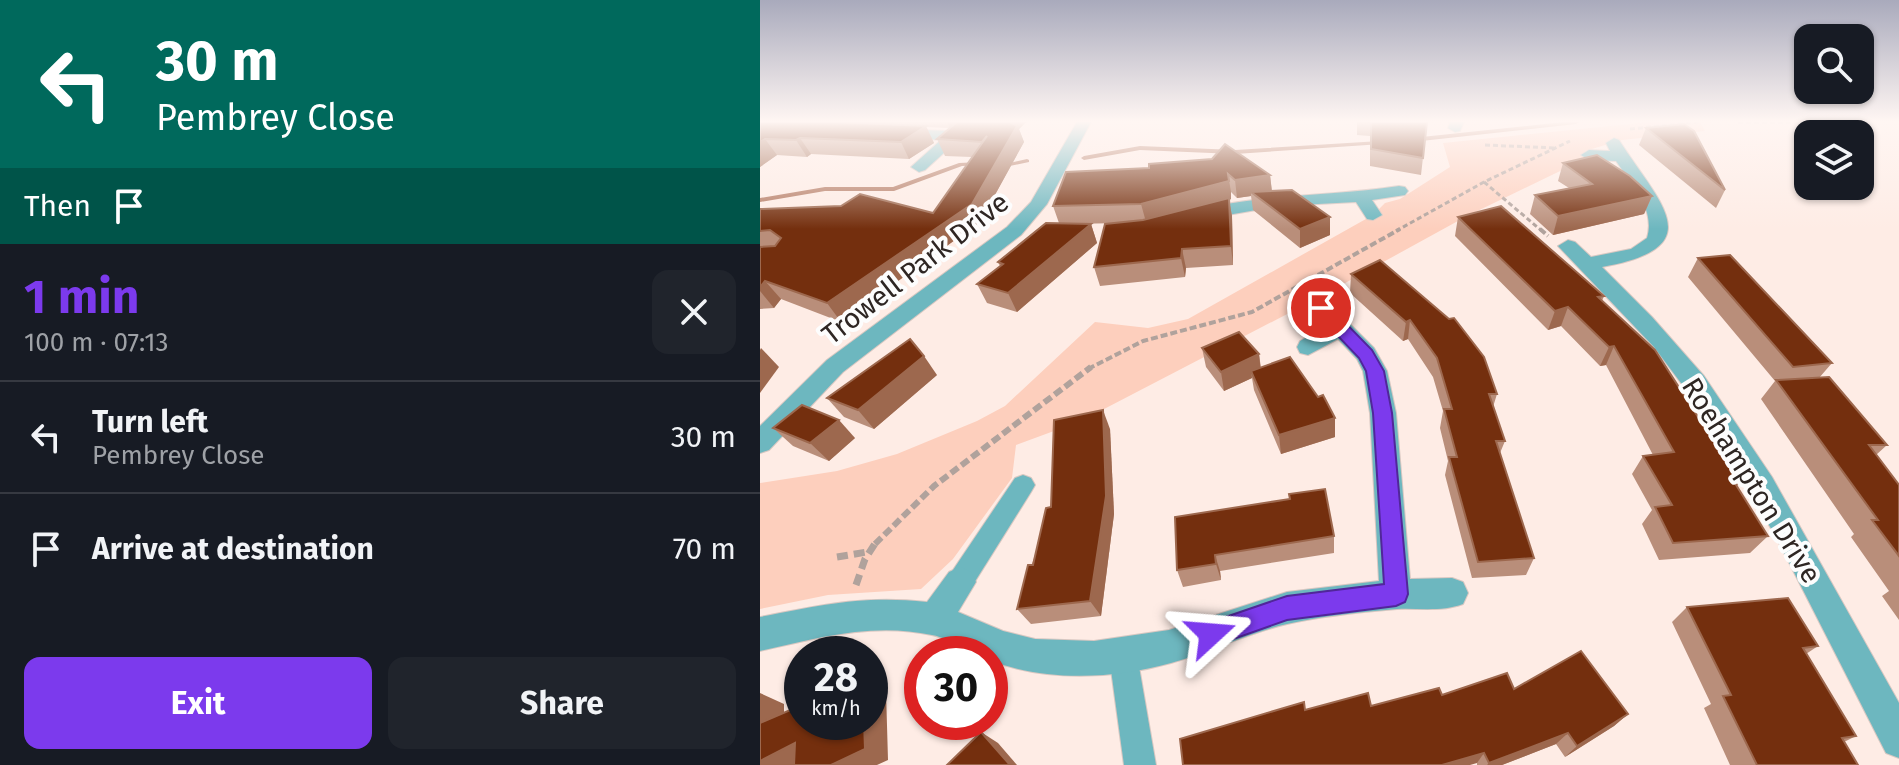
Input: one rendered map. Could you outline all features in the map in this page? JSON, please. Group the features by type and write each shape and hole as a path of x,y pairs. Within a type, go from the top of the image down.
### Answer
{"street":[{"path":"919,167 930,158"},
{"name":"Trowell Park Drive","path":"760,443 835,366 1014,231 1038,204 1064,158"},
{"path":"1578,255 1645,250 1656,239 1659,220 1654,203 1626,158"},
{"path":"1175,222 1251,202 1361,197 1399,191"},
{"path":"1361,197 1373,215"},
{"path":"1014,231 1040,232"},
{"name":"Roehampton Drive","path":"1578,255 1650,326 1710,403 1791,534 1899,740"},
{"path":"1321,308 1366,354 1375,371 1383,413 1396,594"},
{"path":"1308,347 1339,329"},
{"path":"935,619 960,582"},
{"path":"760,634 844,616 886,613 935,619 1002,648 1035,656 1094,658 1169,647 1287,608 1396,594 1452,593"}],"lane":[{"path":"960,582 1023,485"},
{"path":"1123,655 1140,765"}],"path":[{"path":"844,616 868,552 940,481 1072,380 1114,354 1157,336 1217,325 1252,312 1484,182 1535,158"},
{"path":"1484,182 1557,244 1565,243 1578,255"},
{"path":"837,557 868,552"}],"shaded area":[{"path":"1447,158 1587,158 1467,216 1316,299 1081,421 1016,445 1012,478 953,559 921,589 828,595 760,609 760,483 837,471 897,454 977,421 1005,406 1095,322 1148,328 1188,319 1373,215 1385,203 1400,199 1450,167"}],"building":[{"path":"972,158 999,158 972,204 827,303 765,281 760,287 760,247 775,246 781,238 770,230 760,231 760,209 841,206 860,194 933,213"},
{"path":"1245,158 1270,175 1235,180 1228,174 1229,181 1141,204 1053,206 1066,172 1149,168 1149,164"},
{"path":"1601,158 1630,176 1652,196 1558,216 1535,195 1592,184 1563,163"},
{"path":"1684,158 1708,158 1725,190"},
{"path":"1292,190 1330,217 1300,229 1251,192"},
{"path":"1229,198 1231,246 1182,249 1181,258 1094,267 1105,224 1143,220"},
{"path":"1501,206 1604,296 1598,297 1655,350 1718,448 1721,447 1743,479 1733,480 1768,536 1673,543 1655,507 1672,505 1643,456 1674,452 1614,346 1609,347 1568,307 1555,311 1458,217"},
{"path":"1046,223 1091,224 1008,293 977,284 1003,264 998,262"},
{"path":"1730,255 1832,363 1793,367 1698,258"},
{"path":"1380,260 1449,319 1454,318 1484,357 1497,394 1489,394 1505,441 1496,441 1534,558 1478,562 1449,457 1457,457 1444,409 1452,409 1437,358 1410,320 1406,322 1351,274"},
{"path":"1239,332 1259,354 1221,372 1202,348"},
{"path":"910,339 924,356 858,410 827,398"},
{"path":"1290,357 1318,397 1323,395 1335,418 1279,435 1251,371"},
{"path":"1829,377 1887,445 1869,445 1899,485 1899,556 1872,520 1878,520 1776,380"},
{"path":"802,405 839,420 810,443 773,428"},
{"path":"1103,410 1106,496 1090,601 1017,609 1028,565 1033,565 1046,508 1051,507 1054,420"},
{"path":"1325,489 1334,536 1215,555 1216,564 1177,570 1175,517 1290,499 1289,494"},
{"path":"1788,598 1818,646 1803,648 1856,736 1842,738 1858,765 1757,765 1723,696 1731,695 1687,607"},
{"path":"1581,651 1628,714 1577,746 1568,733 1489,763 1484,753 1442,765 1183,765 1180,739 1304,702 1305,710 1368,693 1371,706 1439,688 1442,695 1507,673 1514,689"},
{"path":"784,713 784,740 865,740 865,749 831,765 794,765 795,743 760,761 760,723"},
{"path":"973,740 988,740 1010,765 947,765"}],"waterway":[{"path":"1000,166 1027,161"},
{"path":"760,200 825,189 894,189 961,164 980,164"}],"route":[{"path":"1211,634 1287,608 1396,594 1383,413 1375,371 1366,354 1321,308"}]}
